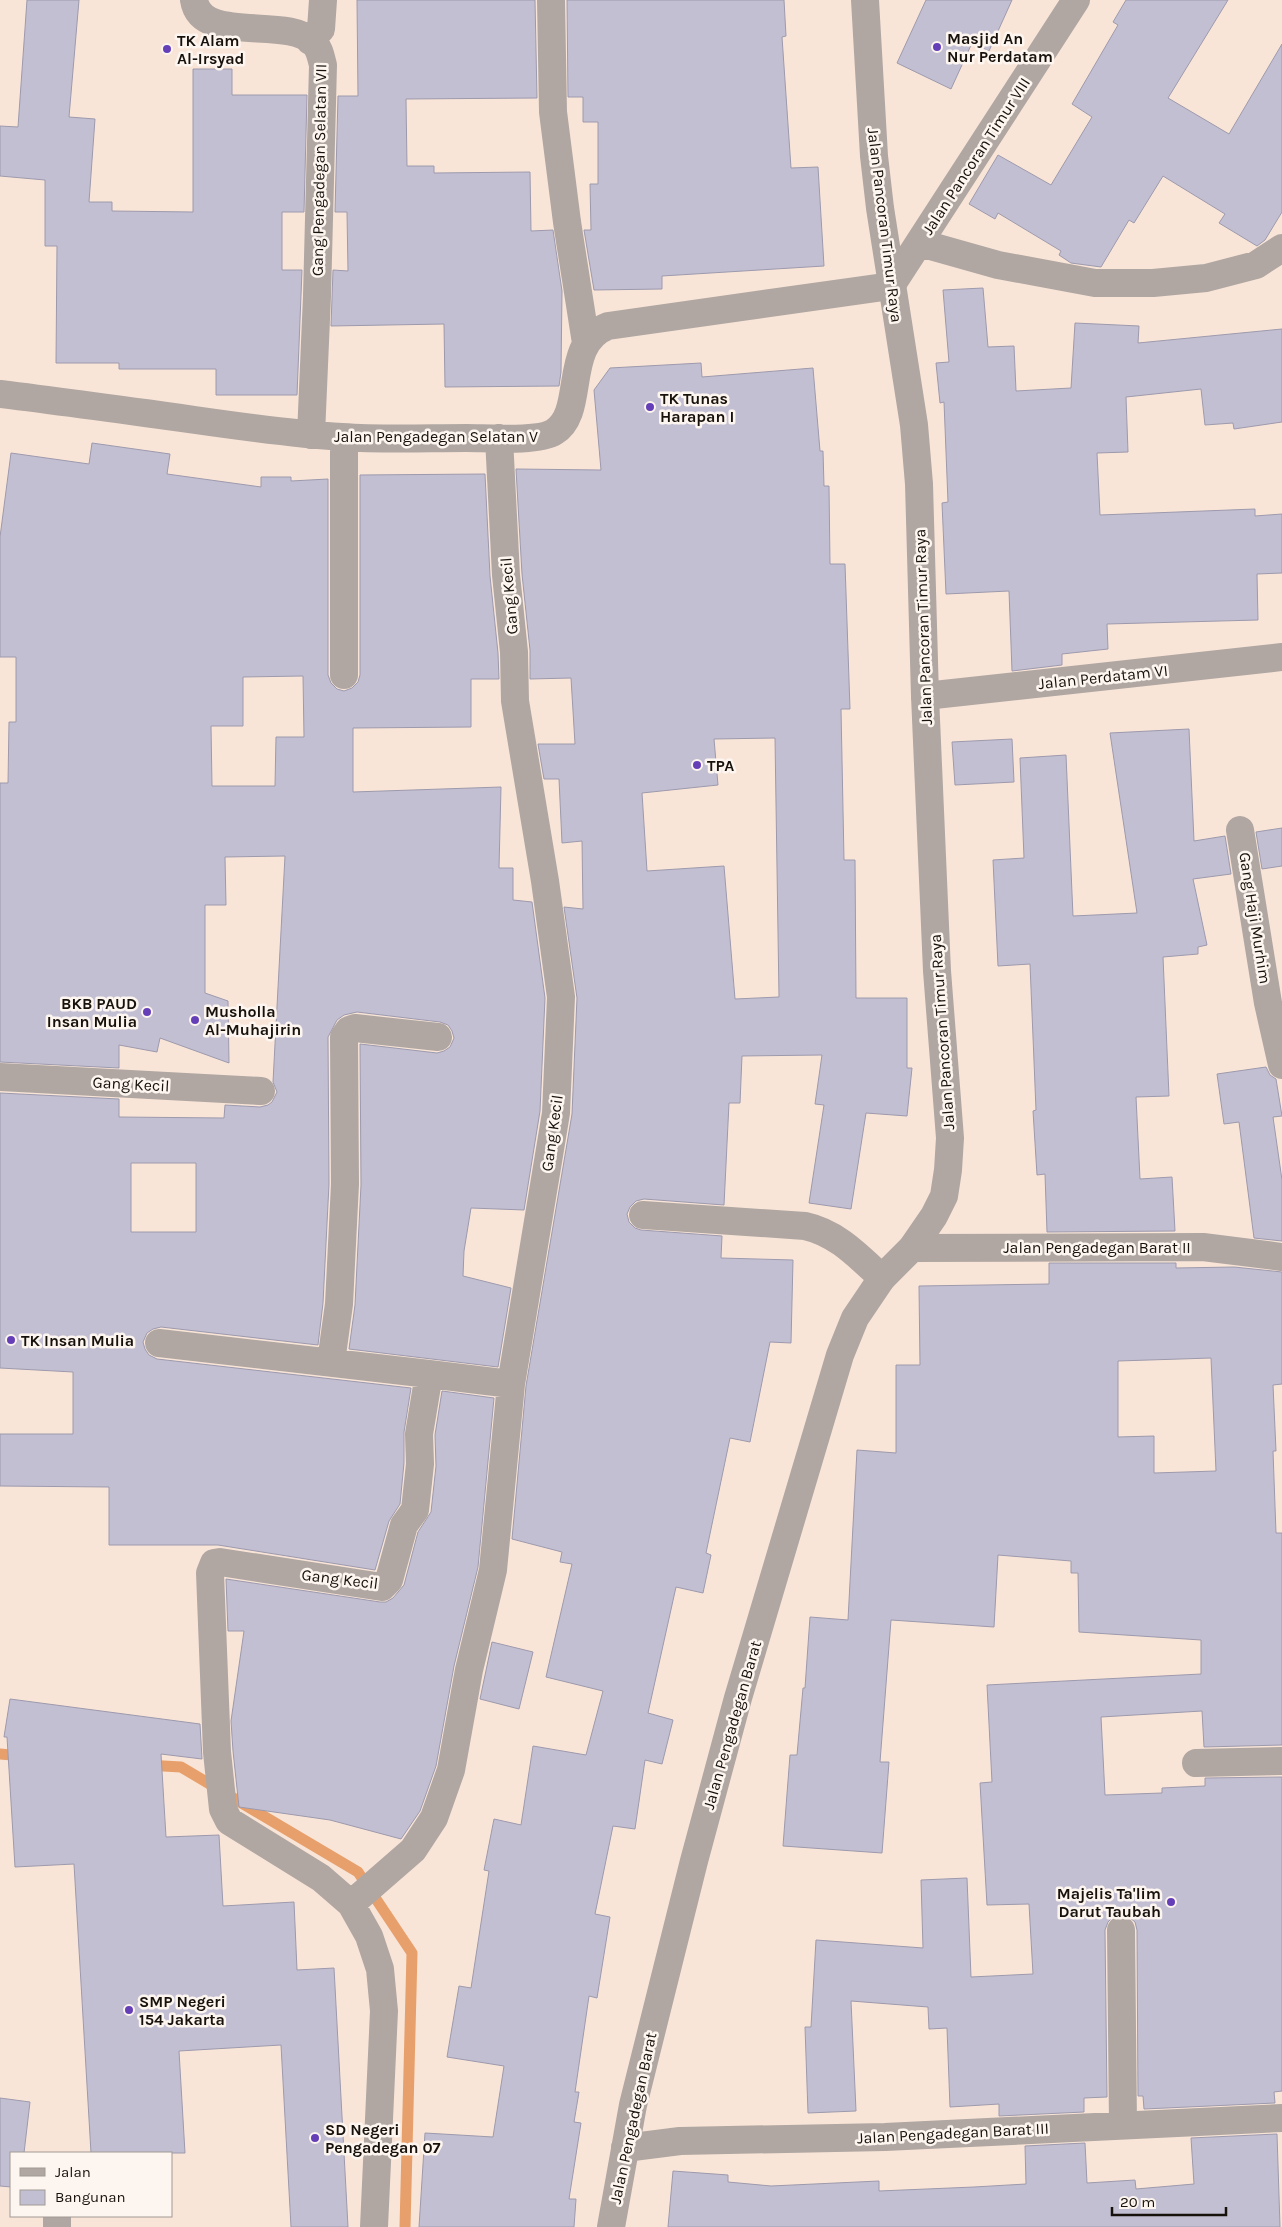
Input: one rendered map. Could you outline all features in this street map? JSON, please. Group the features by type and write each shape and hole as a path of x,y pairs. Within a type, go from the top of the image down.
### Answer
{"street":[{"name":"Gang Pengadegan Selatan VII","path":"194,0 199,14 206,21 294,32 310,40 319,51 323,65 311,435"},
{"path":"310,40 321,29 323,0"},
{"path":"551,0 553,112 567,222 586,343"},
{"name":"Jalan Pancoran Timur Raya","path":"865,0 874,156 891,286 914,425 919,484 925,696 937,972 950,1138 944,1196 934,1216 912,1248"},
{"name":"Jalan Pancoran Timur VIII","path":"891,286 1076,0"},
{"path":"920,243 998,265 1095,283 1153,283 1206,278 1256,265 1282,248"},
{"path":"586,343 598,330 608,326 891,286"},
{"name":"Jalan Pengadegan Selatan V","path":"0,394 344,438 540,437 554,432 562,424 568,412 581,354 586,343"},
{"path":"344,438 344,675"},
{"name":"Gang Kecil","path":"429,1374 419,1434 420,1464 415,1510 404,1525 389,1580 386,1584 382,1587 220,1562 214,1563 211,1568 217,1752 223,1809 229,1821 357,1899 413,1850 434,1818 451,1770 469,1670 493,1570 511,1384 558,1093 561,998 545,881 515,701 514,652 506,575 499,438"},
{"name":"Jalan Perdatam VI","path":"925,696 1282,658"},
{"name":"Gang Haji Murhim","path":"1240,830 1268,1002 1282,1064"},
{"path":"331,1362 338,1304 345,1184 344,1037 349,1030 355,1028 438,1037"},
{"name":"Gang Kecil","path":"0,1077 261,1091"},
{"path":"642,1215 805,1226 822,1230 850,1248 882,1278"},
{"name":"Jalan Pengadegan Barat II","path":"912,1248 1203,1247 1282,1257"},
{"name":"Jalan Pengadegan Barat","path":"611,2227 633,2105 692,1871 738,1698 840,1355 856,1318 882,1278 912,1248"},
{"path":"160,1342 511,1384"},
{"path":"1196,1763 1282,1761"},
{"path":"357,1899 380,1969 384,2012 374,2227"},
{"path":"1121,1930 1124,2125"},
{"name":"Jalan Pengadegan Barat III","path":"625,2148 680,2141 884,2138 1282,2118"}],"building":[{"path":"27,0 79,0 69,117 95,119 89,202 112,202 112,211 193,212 193,69 232,69 232,95 307,95 304,212 282,212 282,270 302,270 297,395 216,395 216,369 119,369 119,363 56,363 57,246 45,246 45,180 0,176 0,126 18,127"},
{"path":"357,0 535,0 537,98 406,99 407,166 434,166 434,173 530,172 531,231 553,230 562,291 561,372 559,386 445,387 444,324 331,326 333,270 348,271 347,212 335,212 338,96 358,96"},
{"path":"567,0 784,0 786,36 782,37 791,168 818,167 824,266 662,276 662,289 594,290 584,230 591,230 590,184 598,184 598,122 583,122 583,97 568,97"},
{"name":"Masjid An Nur Perdatam","path":"926,0 1012,0 989,51 972,43 951,89 897,63"},
{"path":"1126,0 1228,0 1168,98 1229,134 1282,44 1282,212 1265,240 1257,246 1219,223 1225,214 1163,176 1134,223 1129,220 1101,267 1071,263 1059,255 1061,251 998,213 995,219 969,204 998,155 1051,185 1092,117 1072,104 1118,25 1113,22"},
{"path":"983,288 988,347 1014,346 1016,391 1071,388 1075,323 1139,326 1138,343 1282,329 1282,422 1234,429 1233,423 1205,425 1201,389 1126,397 1128,452 1097,453 1100,515 1255,509 1255,516 1282,514 1282,573 1257,574 1258,620 1107,624 1108,649 1062,654 1062,665 1012,671 1009,591 946,594 942,503 948,502 944,402 940,403 936,363 949,362 943,290"},
{"path":"701,363 702,377 813,368 820,451 823,451 824,486 829,486 830,564 845,564 850,709 841,709 844,860 855,860 856,998 907,998 907,1068 912,1068 907,1116 866,1113 851,1209 809,1203 824,1105 815,1104 822,1055 742,1056 740,1103 729,1103 724,1205 644,1199 636,1201 630,1207 627,1214 629,1222 635,1228 641,1230 722,1236 721,1258 793,1260 791,1343 770,1342 750,1442 730,1438 706,1553 711,1555 703,1593 676,1587 648,1713 673,1720 662,1764 645,1760 635,1829 613,1826 595,1914 610,1917 597,1998 589,1996 575,2092 579,2092 574,2122 581,2123 569,2199 576,2199 574,2227 419,2227 425,2133 493,2137 504,2066 447,2057 459,1986 471,1988 489,1871 484,1870 494,1819 521,1825 533,1746 586,1755 603,1691 546,1677 572,1564 560,1562 562,1552 512,1539 526,1386 572,1114 577,998 564,907 583,909 582,841 562,843 559,779 544,779 538,744 575,744 571,678 530,679 530,650 522,574 516,469 601,470 594,390 610,368","holes":["775,738 779,997 735,999 724,866 647,871 642,793 718,785 714,739"]},
{"path":"92,443 170,454 167,474 261,487 261,477 291,477 291,481 328,479 328,675 331,683 337,689 344,691 352,688 358,682 360,675 360,475 485,474 490,576 499,679 471,679 471,727 353,728 353,792 501,787 499,868 513,868 513,900 532,902 545,998 540,1111 524,1210 471,1208 464,1251 463,1276 511,1288 498,1367 349,1349 355,1305 361,1185 360,1044 437,1053 450,1047 454,1038 448,1025 440,1022 357,1012 344,1015 337,1020 328,1037 329,1184 323,1303 318,1345 161,1327 147,1333 143,1342 149,1355 157,1359 411,1388 404,1432 404,1463 400,1504 389,1521 375,1570 218,1545 109,1545 109,1487 0,1486 0,1434 73,1434 73,1372 0,1368 0,1093 119,1099 119,1117 224,1118 225,1105 260,1107 268,1105 272,1102 277,1092 273,1082 285,856 225,857 226,905 205,905 205,993 228,1001 229,1063 160,1038 157,1052 119,1045 119,1068 0,1062 0,783 8,783 9,722 16,722 16,657 0,657 0,537 11,453 89,464","holes":["303,676 304,737 276,737 275,786 212,786 211,726 243,726 243,677","131,1163 196,1163 196,1232 131,1232"]},
{"path":"1189,729 1194,841 1225,836 1231,874 1193,879 1207,945 1198,947 1198,954 1163,957 1169,1096 1136,1097 1140,1179 1172,1177 1175,1231 1047,1232 1045,1174 1037,1175 1033,1111 1036,1110 1030,964 998,966 993,860 1024,858 1020,758 1066,755 1073,916 1137,913 1110,733"},
{"path":"1012,739 1014,782 955,785 952,742"},
{"path":"1282,828 1282,866 1262,869 1256,832"},
{"path":"1266,1067 1270,1075 1276,1079 1282,1116 1273,1117 1282,1180 1282,1241 1254,1238 1239,1122 1224,1124 1217,1074"},
{"path":"1049,1263 1176,1263 1176,1268 1234,1267 1282,1272 1282,1384 1273,1385 1276,1451 1273,1451 1276,1533 1282,1533 1282,1745 1204,1747 1202,1711 1101,1717 1105,1795 1162,1793 1162,1788 1205,1786 1205,1778 1282,1777 1282,2091 1274,2092 1275,2103 1144,2109 1143,2096 1138,2096 1137,1930 1135,1922 1129,1917 1120,1914 1108,1922 1105,1930 1107,2097 1084,2098 1084,2112 999,2116 999,2104 950,2107 947,2028 929,2029 928,2007 851,2001 856,2111 808,2113 805,2027 811,2027 816,1940 923,1948 921,1880 967,1878 971,1977 1033,1974 1029,1904 987,1905 980,1783 992,1782 987,1685 1201,1674 1201,1640 1079,1632 1078,1573 1071,1573 1071,1561 998,1555 994,1627 891,1620 880,1762 889,1762 882,1853 783,1846 790,1755 797,1755 803,1688 805,1688 810,1617 848,1620 857,1450 896,1453 896,1365 920,1365 919,1286 1049,1284","holes":["1211,1358 1216,1471 1154,1473 1154,1436 1118,1437 1118,1361"]},
{"path":"442,1391 494,1398 478,1567 454,1666 436,1766 420,1811 401,1839 330,1820 239,1807 231,1721 244,1631 228,1631 226,1579 380,1602 386,1602 393,1598 404,1585 418,1532 431,1512 436,1466 435,1435"},
{"path":"492,1642 533,1652 519,1709 480,1699"},
{"path":"10,1699 200,1724 202,1759 161,1754 166,1837 219,1835 223,1906 294,1902 297,1970 334,1968 348,2227 291,2227 281,2045 179,2051 185,2153 91,2152 74,1864 15,1867 7,1737 4,1737"},
{"path":"0,2098 30,2102 24,2152 10,2152 10,2187 0,2186"},
{"path":"1277,2134 1280,2227 668,2227 673,2171 728,2175 728,2182 771,2186 879,2181 879,2191 1026,2184 1025,2146 1085,2143 1087,2183 1135,2180 1136,2189 1194,2184 1191,2138"}],"waterway":[{"path":"0,1754 23,1756"},
{"path":"146,1765 181,1767 358,1872 412,1953 405,2227"}],"place":[{"name":"Masjid An Nur Perdatam","path":"937,47"},
{"name":"TK Alam Al-Irsyad","path":"167,49"},
{"name":"TK Tunas Harapan I","path":"650,407"},
{"name":"TPA","path":"697,765"},
{"name":"BKB PAUD Insan Mulia","path":"147,1012"},
{"name":"Musholla Al-Muhajirin","path":"195,1020"},
{"name":"TK Insan Mulia","path":"11,1340"},
{"name":"Majelis Ta'lim Darut Taubah","path":"1171,1902"},
{"name":"SMP Negeri 154 Jakarta","path":"129,2010"},
{"name":"SD Negeri Pengadegan 07","path":"315,2138"}]}
